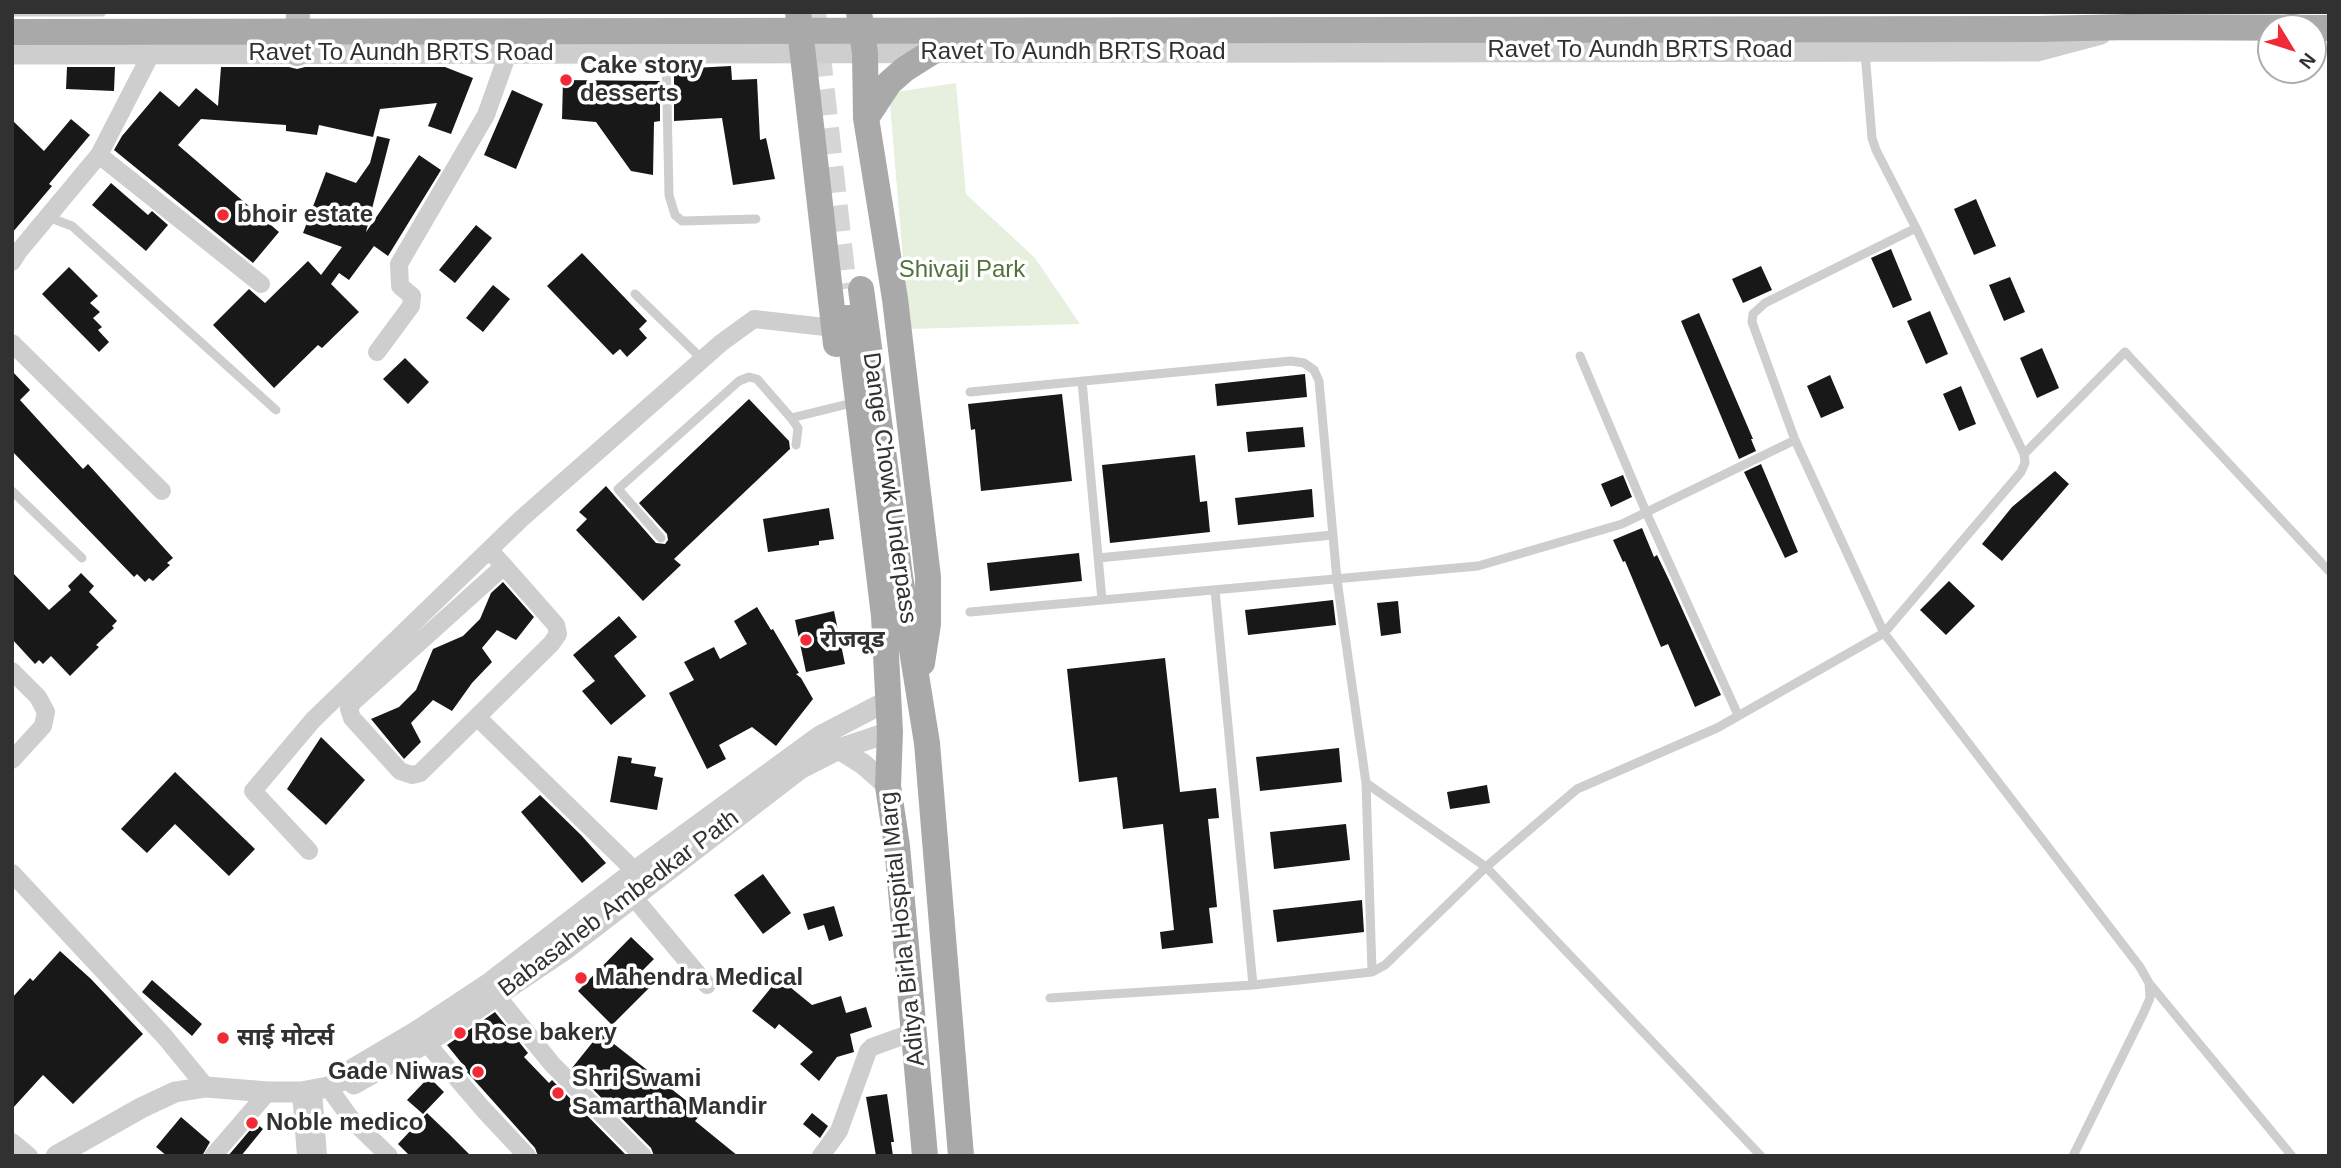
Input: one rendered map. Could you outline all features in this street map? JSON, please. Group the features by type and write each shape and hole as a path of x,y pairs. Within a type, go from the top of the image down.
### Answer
{"main road":[{"path":"297,54 298,12"},
{"path":"798,12 865,586 884,616"},
{"path":"859,12 865,53 866,118 895,299 928,577 928,624 918,687"},
{"path":"12,32 2329,28"},
{"path":"866,118 889,82 932,52"},
{"name":"Dange Chowk Underpass","path":"887,701 884,616 853,289 927,743"},
{"name":"Aditya Birla Hospital Marg","path":"887,701 890,732 888,786 897,846 925,1156"},
{"name":"Aditya Birla Hospital Marg","path":"927,743 961,1156"}],"street":[{"name":"Ravet To Aundh BRTS Road","path":"12,54 2037,51 2130,27"},
{"path":"377,352 411,306 412,296 400,286 399,264 486,115 508,53"},
{"path":"12,262 99,155 151,54"},
{"path":"99,155 261,284"},
{"path":"309,851 253,791 313,720 522,519 702,359 754,319 834,328"},
{"path":"12,343 162,491"},
{"path":"489,550 504,566 556,625 558,634 420,773 412,775 400,771 352,718 349,709 353,702 504,566"},
{"path":"12,671 38,697 46,712 43,726 12,761"},
{"name":"Babasaheb Ambedkar Path","path":"321,1088 351,1070 421,1037 492,990 820,736 887,701"},
{"path":"477,717 630,883 708,985"},
{"name":"Babasaheb Ambedkar Path","path":"630,883 800,769 839,749 890,732"},
{"path":"839,749 863,764 888,786"},
{"path":"12,873 165,1037 206,1087"},
{"path":"492,990 552,1065 643,1156"},
{"path":"821,1156 839,1131 868,1051 872,1047 914,1032"},
{"path":"421,1037 527,1156"},
{"path":"56,1156 175,1092 206,1087 268,1092 321,1088"},
{"path":"306,1156 321,1088"},
{"path":"318,1156 321,1088"},
{"path":"321,1088 389,1156"},
{"path":"214,1156 268,1092"},
{"path":"12,1142 29,1156"}],"lane":[{"path":"12,12 102,12"},
{"path":"1050,998 1253,985 1372,972 1385,965 1486,867 1577,789 1717,728 1884,633 2021,472 2025,463 2024,454 1876,150 1872,138 1865,50"},
{"path":"666,54 670,195 674,215 682,221 756,219"},
{"path":"48,217 72,226 276,410"},
{"path":"1916,228 1765,303 1753,314 1752,322 1795,440 1884,633 2140,967 2149,983 2292,1156"},
{"path":"635,294 702,359"},
{"path":"2024,454 2125,352 2329,571"},
{"path":"1580,355 1646,512 1738,715"},
{"path":"970,392 1291,361 1304,363 1314,370 1319,381 1336,580 1366,783 1372,972"},
{"path":"661,538 618,489 739,381 749,377 757,379 798,428 796,445"},
{"path":"1082,381 1101,600"},
{"path":"791,418 844,405"},
{"path":"970,612 1478,566 1610,528 1795,440"},
{"path":"12,491 82,558"},
{"path":"1098,558 1333,535"},
{"path":"1215,590 1253,985"},
{"path":"1366,783 1486,867 1761,1156"},
{"path":"2073,1156 2144,1012 2150,998 2149,983"}],"green space":[{"name":"Shivaji Park","path":"956,83 966,194 1035,258 1080,324 909,329 889,93"}],"building":[{"path":"731,66 732,80 757,79 760,140 766,138 775,179 733,185 722,118 674,121 674,69"},
{"path":"67,67 115,67 114,91 66,89"},
{"path":"221,67 445,67 473,78 451,134 428,126 437,103 380,109 373,137 319,125 317,135 286,131 286,125 201,119 178,145 279,232 253,263 114,150 122,136 160,91 179,107 196,88 218,106"},
{"path":"563,80 660,81 660,121 654,122 653,175 631,171 596,122 562,119"},
{"path":"512,90 543,104 516,169 484,155"},
{"path":"71,119 90,135 12,233 12,120 44,151"},
{"path":"377,136 390,139 366,232 419,155 441,170 388,256 374,246 349,280 339,273 331,284 359,312 322,348 318,345 274,388 213,325 249,289 265,303 308,261 321,275 342,247 303,233 326,172 356,183 370,163"},
{"path":"111,183 148,215 152,211 168,225 146,251 92,205"},
{"path":"1976,199 1996,246 1974,255 1954,209"},
{"path":"476,225 492,238 455,283 439,270"},
{"path":"1891,249 1912,300 1893,308 1871,258"},
{"path":"582,253 647,321 639,329 647,338 627,357 620,349 613,355 547,286"},
{"path":"1761,266 1772,290 1743,303 1732,279"},
{"path":"69,267 98,296 90,303 100,312 93,318 102,327 98,330 109,342 99,352 42,294"},
{"path":"2010,277 2025,312 2004,321 1989,285"},
{"path":"493,285 510,299 483,332 466,318"},
{"path":"1930,311 1948,354 1926,364 1907,321"},
{"path":"1699,313 1753,439 1756,451 1739,459 1681,321"},
{"path":"2042,348 2059,388 2037,398 2020,358"},
{"path":"405,358 429,382 408,404 383,379"},
{"path":"12,371 30,390 20,400 83,469 88,464 173,558 167,563 170,565 153,581 149,578 145,582 137,574 134,577 12,451"},
{"path":"1305,374 1307,397 1217,406 1215,384"},
{"path":"1830,375 1844,408 1821,418 1807,386"},
{"path":"1961,386 1976,424 1959,431 1943,394"},
{"path":"1062,394 1072,481 981,491 975,429 971,430 968,404"},
{"path":"749,399 789,441 790,449 674,559 681,565 643,601 576,530 587,519 579,512 606,486 656,543 665,544 668,540 667,534 639,503"},
{"path":"1303,427 1305,447 1248,452 1246,432"},
{"path":"1195,455 1200,502 1207,501 1210,532 1110,543 1102,465"},
{"path":"1761,464 1798,552 1785,558 1744,472"},
{"path":"2055,471 2069,484 2002,561 1982,544 2012,507"},
{"path":"1623,475 1632,497 1611,507 1601,484"},
{"path":"1312,489 1314,517 1238,525 1235,498"},
{"path":"829,508 834,539 819,541 819,545 768,552 763,519"},
{"path":"1642,528 1654,557 1657,555 1670,582 1721,695 1695,707 1668,644 1661,647 1625,561 1623,562 1613,540"},
{"path":"1079,553 1082,581 990,591 987,563"},
{"path":"12,572 49,610 71,590 68,586 81,573 94,586 89,592 117,621 112,626 114,628 96,645 99,647 70,676 51,656 43,664 39,660 35,664 12,639"},
{"path":"1949,581 1975,606 1946,635 1920,610"},
{"path":"503,582 534,617 516,640 497,630 482,648 492,662 472,683 452,711 433,700 411,723 421,742 404,759 371,719 399,707 416,690 433,649 463,636 480,619 491,593"},
{"path":"1333,600 1336,625 1248,635 1245,610"},
{"path":"1398,601 1401,633 1381,636 1377,603"},
{"path":"757,607 771,630 773,629 799,673 796,674 813,699 776,746 752,727 719,745 726,759 707,769 669,693 694,680 684,662 714,647 720,659 747,644 734,621"},
{"path":"834,611 845,664 806,672 795,620"},
{"path":"619,616 637,637 614,656 646,696 611,725 582,691 595,681 573,655"},
{"path":"1165,658 1180,792 1216,788 1219,818 1208,819 1217,907 1209,908 1213,943 1162,949 1160,932 1174,930 1163,824 1123,829 1117,777 1079,782 1067,669"},
{"path":"321,737 365,780 326,825 287,789"},
{"path":"1339,748 1342,782 1260,791 1256,757"},
{"path":"618,756 632,758 631,763 656,767 654,776 663,778 657,810 610,802"},
{"path":"175,772 255,849 229,876 175,824 147,853 121,829"},
{"path":"1487,785 1490,803 1450,809 1447,792"},
{"path":"540,795 606,863 582,883 521,812"},
{"path":"1346,824 1350,860 1274,869 1270,832"},
{"path":"763,874 791,913 763,934 734,895"},
{"path":"1362,900 1364,932 1277,942 1273,910"},
{"path":"834,906 843,936 829,941 824,925 808,930 803,914"},
{"path":"631,937 654,959 638,975 650,987 612,1025 578,991"},
{"path":"60,951 91,979 143,1034 73,1104 43,1075 12,1109 12,998 30,978 33,981"},
{"path":"779,978 812,1005 841,996 846,1013 866,1007 872,1027 850,1034 854,1052 837,1057 819,1081 800,1064 813,1052 779,1024 775,1029 752,1011"},
{"path":"152,980 202,1024 192,1036 142,992"},
{"path":"495,1012 528,1053 524,1057 549,1083 552,1080 627,1156 538,1156 535,1148 467,1072 447,1045"},
{"path":"600,1033 702,1113 695,1121 738,1156 654,1156 651,1148 572,1068"},
{"path":"429,1077 444,1092 423,1114 407,1100"},
{"path":"887,1094 894,1142 891,1142 893,1156 876,1156 866,1097"},
{"path":"427,1113 471,1156 410,1156 398,1144"},
{"path":"812,1113 828,1126 820,1138 803,1124"},
{"path":"181,1117 210,1142 202,1156 167,1156 156,1147"},
{"path":"256,1123 263,1129 241,1156 228,1156"}],"tunnel":[{"path":"813,12 844,289"}],"place":[{"name":"Cake story desserts","path":"566,80"},
{"name":"bhoir estate","path":"223,215"},
{"name":"रोजवूड","path":"806,640"},
{"name":"Mahendra Medical","path":"581,978"},
{"name":"Rose bakery","path":"460,1033"},
{"name":"साई मोटर्स","path":"223,1038"},
{"name":"Gade Niwas","path":"478,1072"},
{"name":"Shri Swami Samartha Mandir","path":"558,1093"},
{"name":"Noble medico","path":"252,1123"}]}
